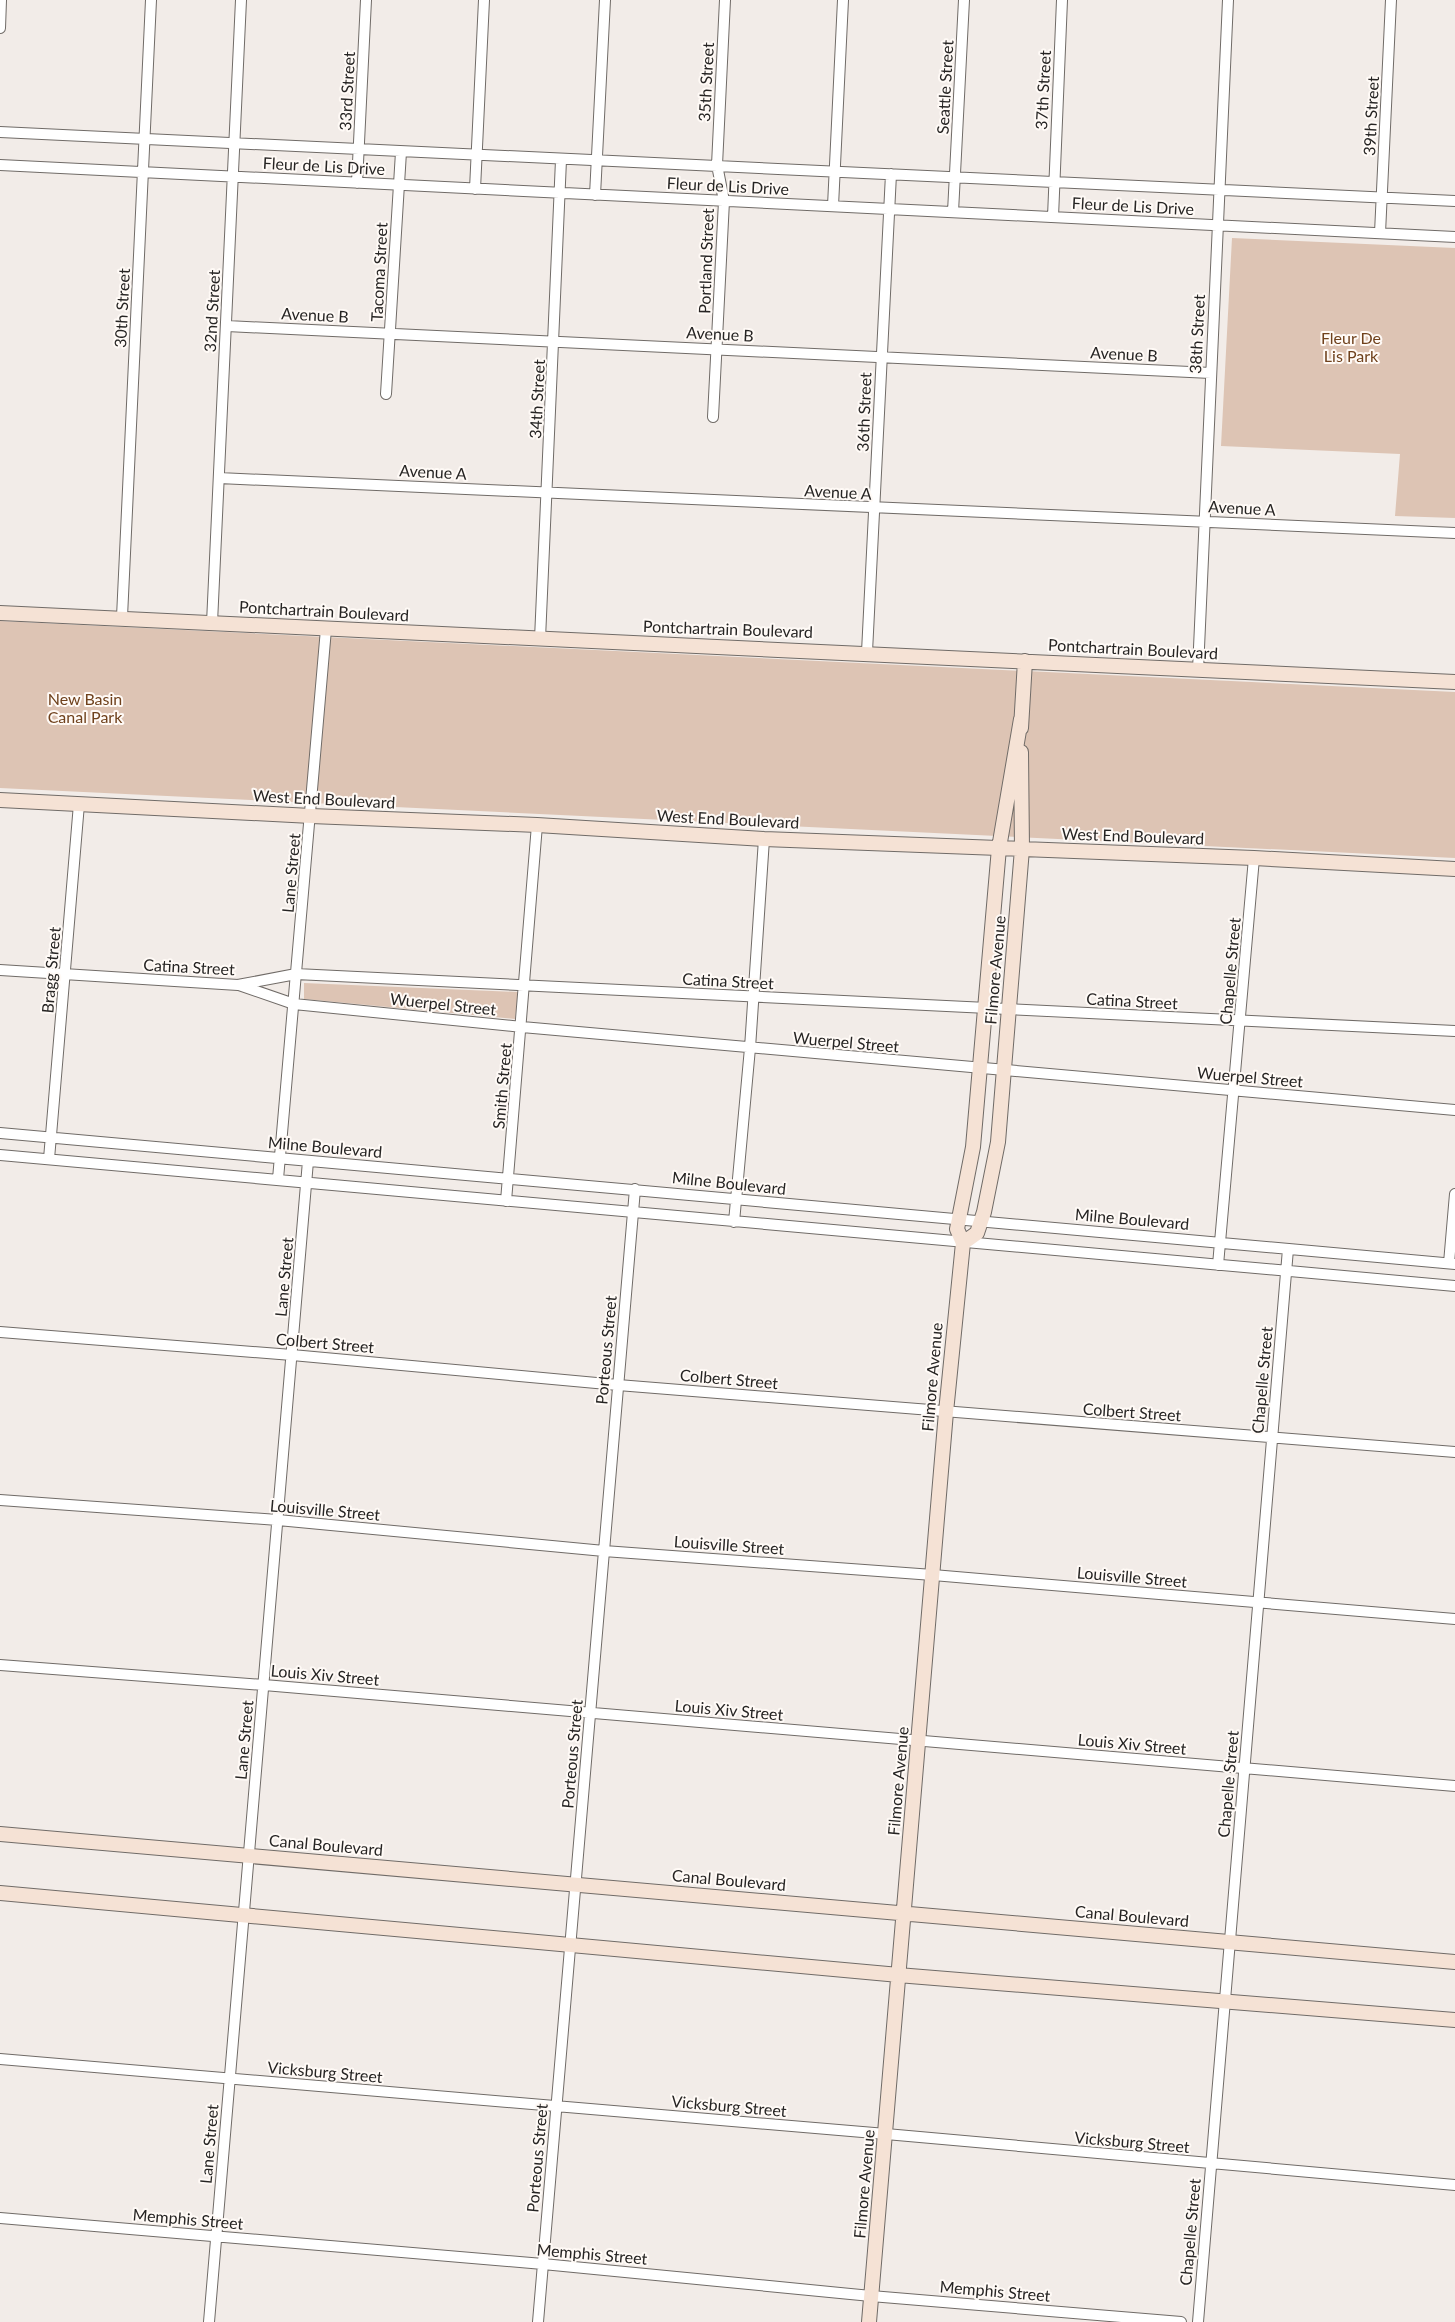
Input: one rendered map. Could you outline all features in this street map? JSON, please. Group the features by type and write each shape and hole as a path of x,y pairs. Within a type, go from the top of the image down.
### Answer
{"main road":[{"name":"Pontchartrain Boulevard","path":"0,612 540,639 867,652 1455,682"},
{"name":"Filmore Avenue","path":"963,1243 977,1233 998,1142 1022,849 1021,719 1025,661"},
{"name":"Filmore Avenue","path":"869,2322 946,1412 963,1243 957,1229 973,1147 999,848 1021,719"},
{"name":"West End Boulevard","path":"0,800 311,816 538,825 764,839 1254,858 1455,869"},
{"name":"Canal Boulevard","path":"0,1834 576,1883 1455,1962"},
{"path":"0,1894 571,1944 899,1976 1225,2000 1455,2020"}],"street":[{"path":"0,28 1,0"},
{"name":"30th Street","path":"122,617 151,0"},
{"name":"32nd Street","path":"212,623 241,0"},
{"name":"33rd Street","path":"357,183 366,0"},
{"path":"475,189 484,0"},
{"path":"595,195 605,0"},
{"name":"35th Street","path":"717,166 725,0"},
{"path":"833,206 843,0"},
{"name":"Seattle Street","path":"953,212 964,0"},
{"name":"37th Street","path":"1053,217 1062,0"},
{"name":"38th Street","path":"1198,670 1228,0"},
{"name":"39th Street","path":"1380,233 1392,0"},
{"name":"Fleur de Lis Drive","path":"0,132 561,160 835,170 1455,201"},
{"name":"Tacoma Street","path":"386,394 401,152"},
{"name":"34th Street","path":"540,639 548,493 561,160"},
{"name":"Fleur de Lis Drive","path":"0,165 1455,237"},
{"name":"Portland Street","path":"713,417 724,201 717,166"},
{"name":"36th Street","path":"867,652 891,174"},
{"name":"Avenue B","path":"227,326 1211,373"},
{"name":"Avenue A","path":"219,478 875,509 1455,533"},
{"name":"Lane Street","path":"278,1179 326,629"},
{"name":"Bragg Street","path":"49,1160 80,804"},
{"name":"Smith Street","path":"506,1201 538,825"},
{"path":"734,1222 750,1048 764,839"},
{"name":"Chapelle Street","path":"1218,1265 1235,1091 1254,858"},
{"name":"Catina Street","path":"0,970 238,985 296,974 1455,1031"},
{"name":"Wuerpel Street","path":"238,985 294,1004 522,1028 981,1070 1455,1110"},
{"name":"Milne Boulevard","path":"0,1133 509,1177 1452,1263"},
{"path":"0,1155 1455,1286"},
{"name":"Lane Street","path":"209,2322 308,1161"},
{"name":"Porteous Street","path":"538,2322 635,1189"},
{"path":"1452,1263 1455,1194"},
{"name":"Chapelle Street","path":"1198,2322 1288,1249"},
{"name":"Colbert Street","path":"0,1332 292,1355 618,1386 1455,1452"},
{"name":"Louisville Street","path":"0,1500 278,1520 604,1551 933,1575 1455,1619"},
{"name":"Louis Xiv Street","path":"0,1665 264,1685 1455,1786"},
{"name":"Vicksburg Street","path":"0,2060 886,2134 1211,2165 1455,2185"},
{"name":"Memphis Street","path":"0,2218 543,2264 871,2296 1181,2322"}],"green space":[{"name":"Fleur De Lis Park","path":"1232,238 1455,248 1455,518 1395,516 1400,454 1221,446"},
{"name":"New Basin Canal Park","path":"0,621 1455,692 1455,858 0,788"},
{"path":"304,983 518,992 515,1019 304,999"}]}
